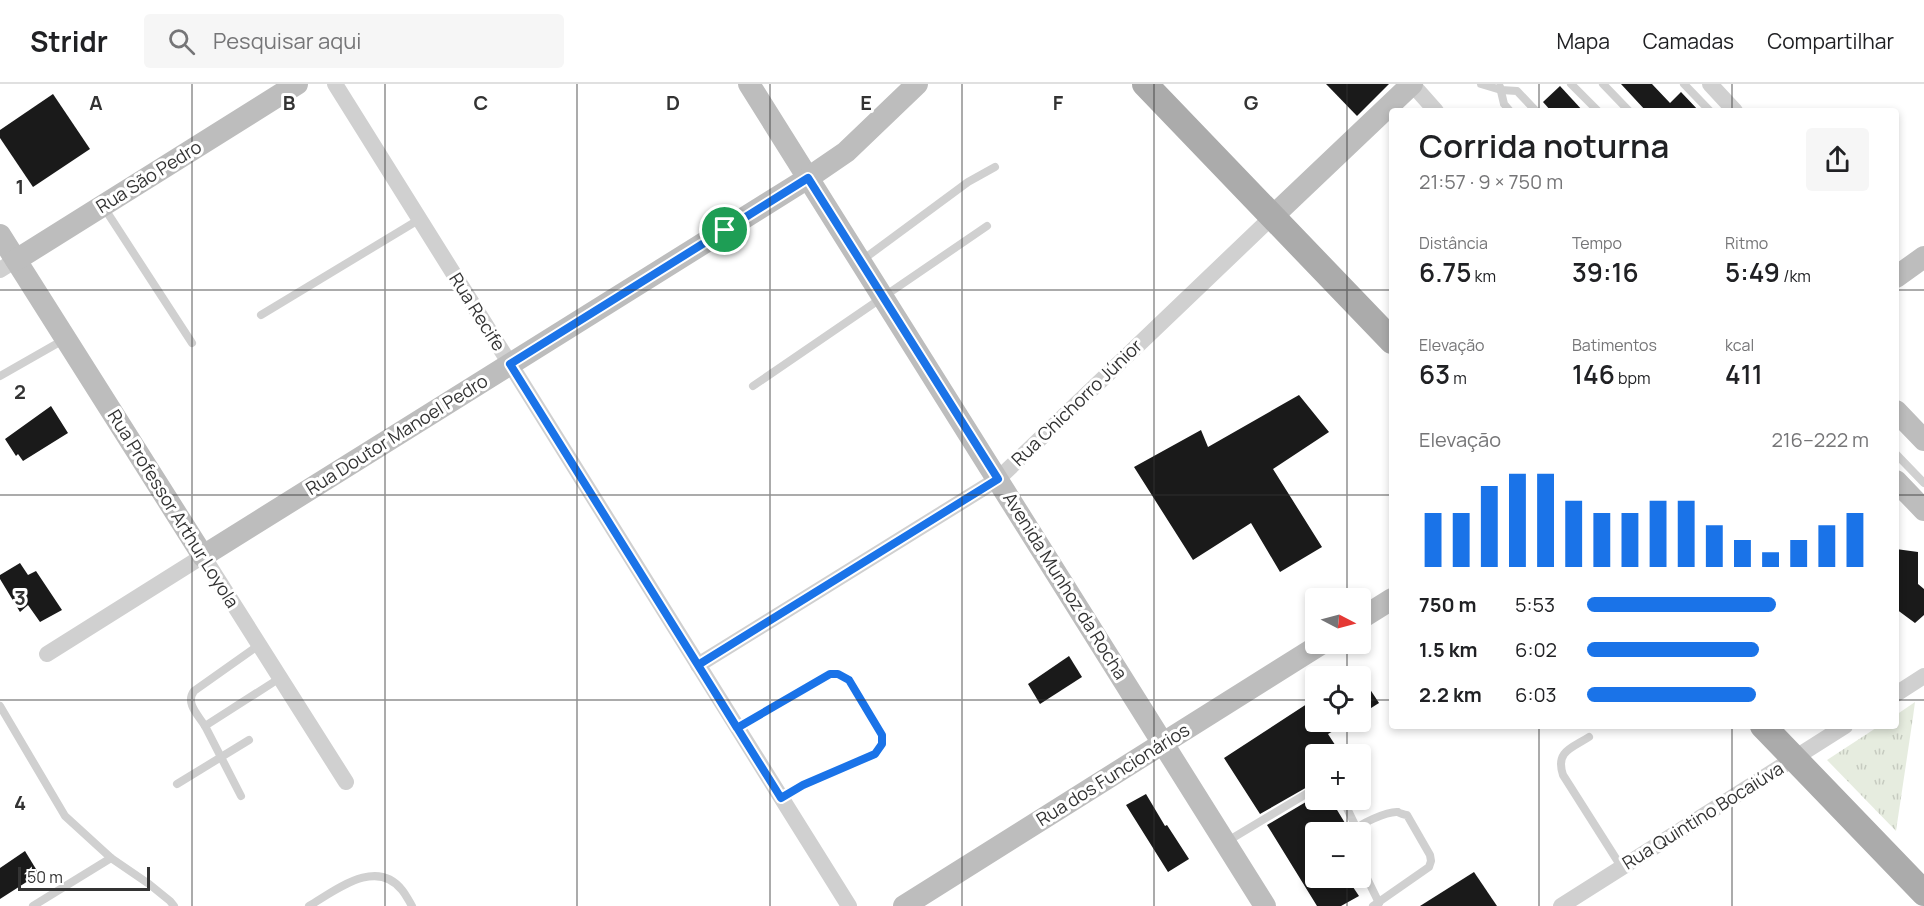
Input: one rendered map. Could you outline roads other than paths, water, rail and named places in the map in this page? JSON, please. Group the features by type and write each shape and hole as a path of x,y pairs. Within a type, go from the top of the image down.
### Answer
{"main road":[{"path":"1145,84 1389,338"},
{"path":"1766,729 1924,893"}],"street":[{"name":"Rua São Pedro","path":"8,265 297,84"},
{"name":"Rua Recife","path":"335,84 849,906"},
{"path":"750,84 813,155 831,157 846,152"},
{"name":"Avenida Munhoz da Rocha","path":"750,84 1265,906"},
{"name":"Rua Doutor Manoel Pedro","path":"47,654 808,178 846,152 917,84"},
{"path":"1412,84 1433,108"},
{"name":"Rua Chichorro Júnior","path":"698,665 998,479 1412,84"},
{"path":"1710,84 1732,108"},
{"name":"Rua Professor Arthur Loyola","path":"0,235 8,265 65,338 346,782"},
{"path":"1899,275 1924,257"},
{"path":"1899,414 1924,440"},
{"path":"1899,484 1924,510"},
{"path":"1371,612 1389,601"},
{"name":"Rua dos Funcionários","path":"904,906 1305,654"},
{"path":"1899,692 1924,676"},
{"name":"Rua Quintino Bocaiúva","path":"1561,906 1840,729"}],"lane":[{"path":"1481,84 1517,91 1533,108"},
{"path":"1571,84 1595,108"},
{"path":"1603,84 1626,108"},
{"path":"1684,84 1707,108"},
{"path":"1500,86 1507,108"},
{"path":"860,262 968,182 995,167"},
{"path":"103,206 192,343"},
{"path":"261,315 420,219"},
{"path":"753,386 987,226"},
{"path":"0,376 65,338"},
{"path":"1899,457 1924,483"},
{"path":"241,796 205,726 190,703 190,697 194,691 259,645"},
{"path":"737,728 830,674 838,674 849,680 882,735 882,744 875,754 803,785 781,798"},
{"path":"205,726 280,678"},
{"path":"0,705 65,816 111,858 150,884 174,906"},
{"path":"1589,736 1563,754 1560,763 1563,775 1622,868"},
{"path":"177,784 249,740"},
{"path":"1226,843 1305,795"},
{"path":"1370,888 1376,904 1429,867 1431,861 1430,855 1407,815 1398,812 1390,813 1371,822"},
{"path":"33,906 111,858"},
{"path":"309,906 358,878 382,876 401,888 412,906"}]}
